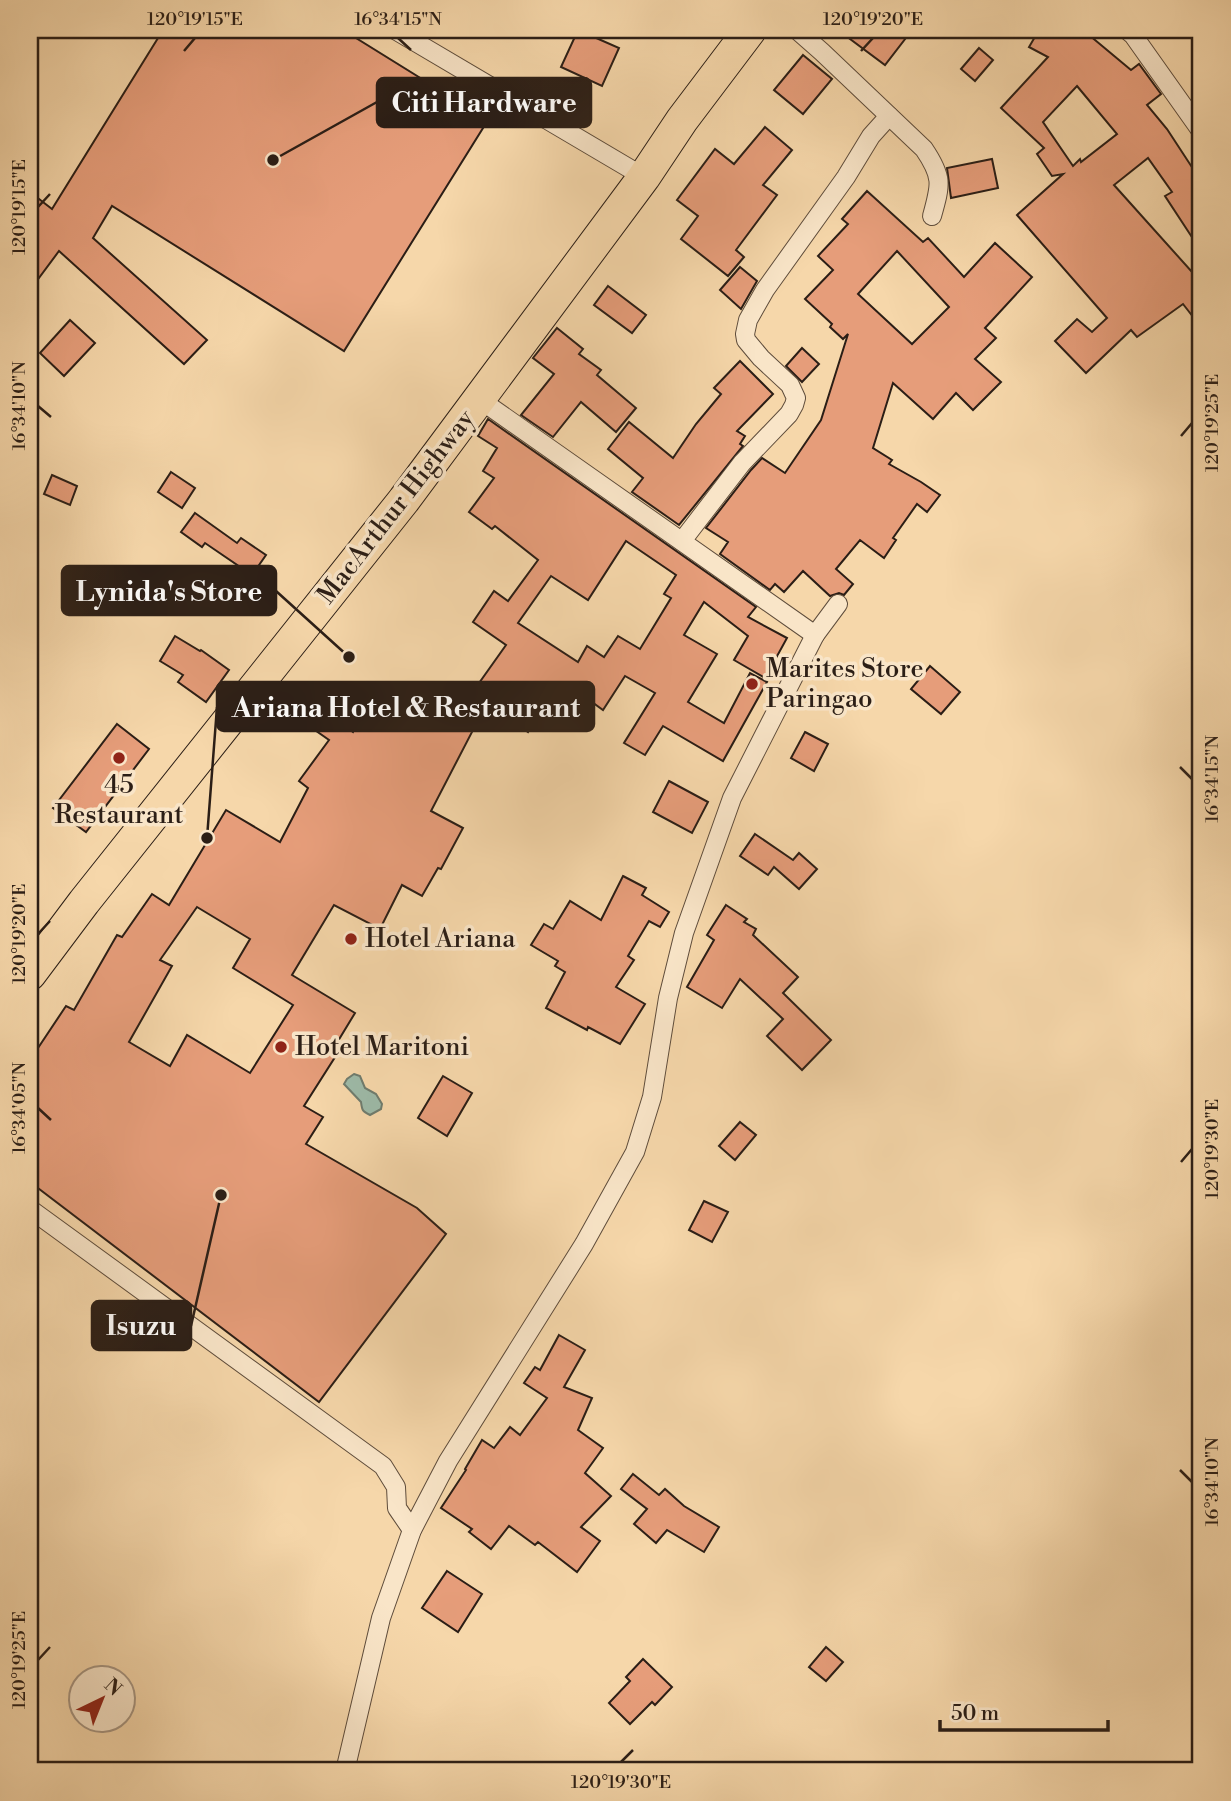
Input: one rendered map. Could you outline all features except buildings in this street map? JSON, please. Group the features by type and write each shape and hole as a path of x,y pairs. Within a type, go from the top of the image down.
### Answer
{"highway":[{"name":"MacArthur Highway","path":"30,974 84,902 404,500 750,30"}],"street":[{"path":"395,30 644,177"},
{"path":"797,30 924,149 936,168 939,190 932,216"},
{"path":"1127,30 1201,131"},
{"path":"682,541 742,463 789,414 794,405 796,398 790,384 761,358 746,340 748,320 765,290 846,177 871,136 889,116"},
{"path":"479,399 815,635"},
{"path":"345,1771 381,1619 412,1530 448,1461 570,1267 635,1152 652,1097 668,998 684,933 715,842 732,798 815,635 838,604"},
{"path":"30,1209 383,1466 396,1487 397,1508 412,1530"}],"shaded area":[{"path":"354,1074 360,1076 365,1088 376,1094 382,1104 381,1109 370,1115 363,1110 361,1102 344,1084"}],"place":[{"name":"Citi Hardware","path":"273,160"},
{"name":"Lynida's Store","path":"349,657"},
{"name":"Marites Store Paringao","path":"752,684"},
{"name":"45 Restaurant","path":"119,758"},
{"name":"Ariana Hotel & Restaurant","path":"207,838"},
{"name":"Hotel Ariana","path":"351,939"},
{"name":"Hotel Maritoni","path":"281,1047"},
{"name":"Isuzu","path":"221,1195"}]}
